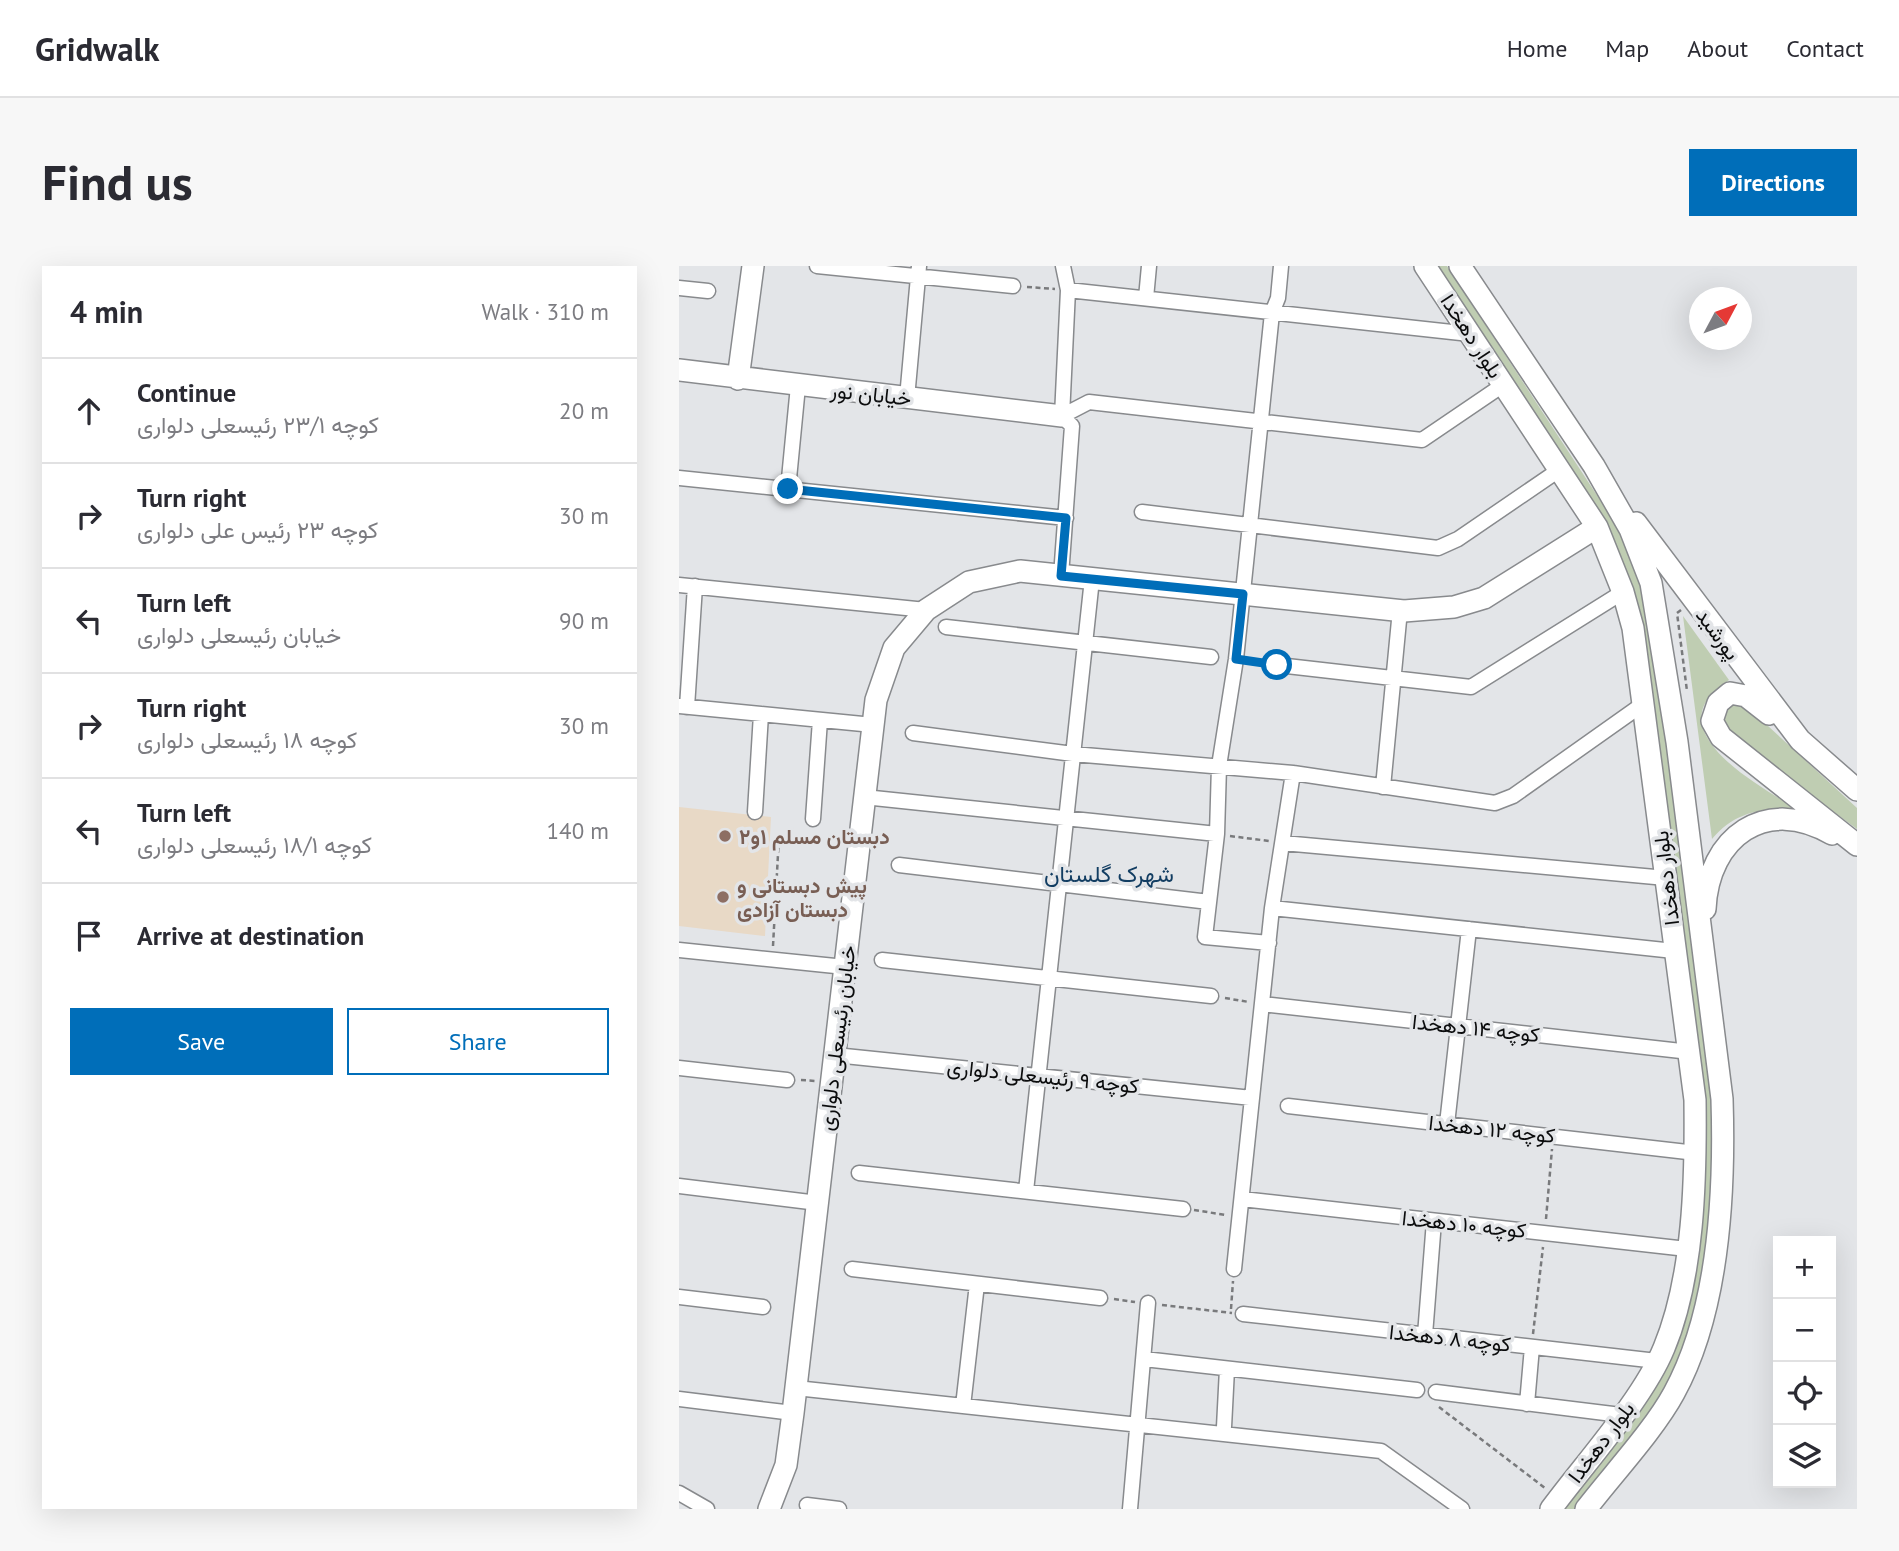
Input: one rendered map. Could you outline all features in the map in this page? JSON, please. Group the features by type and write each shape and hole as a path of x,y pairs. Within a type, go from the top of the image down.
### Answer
{"main road":[{"path":"738,379 753,266"},
{"name":"بلوار دهخدا","path":"1425,266 1597,527 1623,592 1633,628 1674,951 1690,1052 1695,1100 1696,1153 1687,1249 1678,1305 1657,1361 1555,1504"},
{"name":"بلوار دهخدا","path":"1460,266 1594,466 1630,529 1651,583 1659,618 1722,1100 1724,1149 1714,1256 1704,1316 1688,1364 1673,1396 1586,1509"},
{"name":"خیابان نور","path":"679,370 1062,416"},
{"name":"پورشید","path":"1594,466 1716,633 1800,740 1857,790"},
{"name":"خیابان رئیسعلی دلواری","path":"769,1509 786,1465 793,1413 876,699 894,648 926,610 969,582 1020,571 1400,611 1454,607 1484,598 1597,527"},
{"path":"1800,740 1753,701 1738,693 1725,696 1712,715 1715,729 1721,737 1857,847"},
{"path":"1703,956 1710,876 1721,852 1738,834 1770,820 1793,819 1821,828 1857,847"}],"street":[{"path":"817,266 919,272 1013,286"},
{"path":"1061,576 1072,426 1062,416 1068,290 1063,266"},
{"path":"1146,298 1149,266"},
{"path":"1269,943 1205,937 1217,834 1219,766 1236,659 1272,313 1278,298 1281,266"},
{"path":"907,398 919,272"},
{"path":"679,288 708,291"},
{"path":"1068,290 1470,334"},
{"path":"1062,416 1089,402 1422,440 1503,384"},
{"path":"788,489 798,386"},
{"path":"1142,512 1438,548 1458,539 1559,470"},
{"path":"679,478 1066,518"},
{"path":"1026,1191 1092,579"},
{"path":"679,585 926,610"},
{"path":"695,586 683,707 873,725"},
{"path":"1277,665 1471,687 1623,592"},
{"path":"1383,786 1400,611"},
{"path":"946,628 1211,657"},
{"path":"913,733 1073,754 1293,772 1495,803 1513,796 1643,704"},
{"path":"755,812 761,714"},
{"path":"813,819 820,720"},
{"path":"1234,1269 1272,908 1293,772"},
{"path":"865,797 1217,834"},
{"path":"1283,843 1666,878"},
{"path":"899,865 1209,902"},
{"path":"1272,908 1674,951"},
{"path":"1447,1124 1469,929"},
{"path":"679,950 845,967"},
{"path":"882,960 1211,996"},
{"name":"کوچه ۱۴ دهخدا","path":"1262,1004 1690,1052"},
{"name":"کوچه ۹ رئیسعلی دلواری","path":"835,1055 1252,1098"},
{"path":"679,1068 787,1080"},
{"name":"کوچه ۱۲ دهخدا","path":"1288,1106 1696,1153"},
{"path":"859,1173 1183,1209"},
{"path":"679,1186 818,1203"},
{"name":"کوچه ۱۰ دهخدا","path":"1242,1199 1687,1249"},
{"path":"1425,1335 1434,1221"},
{"path":"852,1269 1100,1298"},
{"path":"963,1406 977,1284"},
{"path":"679,1297 763,1307"},
{"path":"1130,1509 1148,1303"},
{"name":"کوچه ۸ دهخدا","path":"1236,1313 1657,1361"},
{"path":"1527,1404 1532,1347"},
{"path":"1144,1359 1417,1390"},
{"path":"1224,1427 1227,1369"},
{"path":"796,1388 1381,1451 1462,1509"},
{"path":"679,1399 793,1413"},
{"path":"1437,1400 1527,1404 1621,1415"},
{"path":"679,1493 706,1509"},
{"path":"807,1506 839,1509"}],"path":[{"path":"1013,286 1068,290"},
{"path":"1236,659 1277,665"},
{"path":"1217,834 1283,843"},
{"path":"773,960 779,836"},
{"path":"1211,996 1262,1004"},
{"path":"787,1080 831,1082"},
{"path":"1532,1347 1554,1135"},
{"path":"1183,1209 1240,1217"},
{"path":"1100,1298 1236,1313 1234,1269"},
{"path":"1437,1400 1555,1504"}],"shaded area":[{"path":"679,807 771,817 765,936 679,926"}],"green space":[{"path":"1434,266 1447,266 1621,532 1639,576 1651,627 1715,1129 1704,1262 1690,1328 1679,1359 1646,1420 1577,1509 1562,1509 1635,1409 1698,1215 1631,590"},
{"path":"1683,616 1729,680 1710,696 1703,708 1702,723 1708,739 1734,767 1797,809 1750,813 1730,822 1712,839"},
{"path":"1730,706 1746,706 1857,808 1857,829 1729,735 1723,719"}],"place":[{"name":"دبستان مسلم ۱و۲","path":"725,836"},
{"name":"پیش دبستانی و دبستان آزادی","path":"723,897"}],"district":[{"name":"شهرک گلستان","path":"1109,873"}],"route":[{"path":"788,489 1066,518 1061,576 1243,594 1236,659 1277,665"}]}
